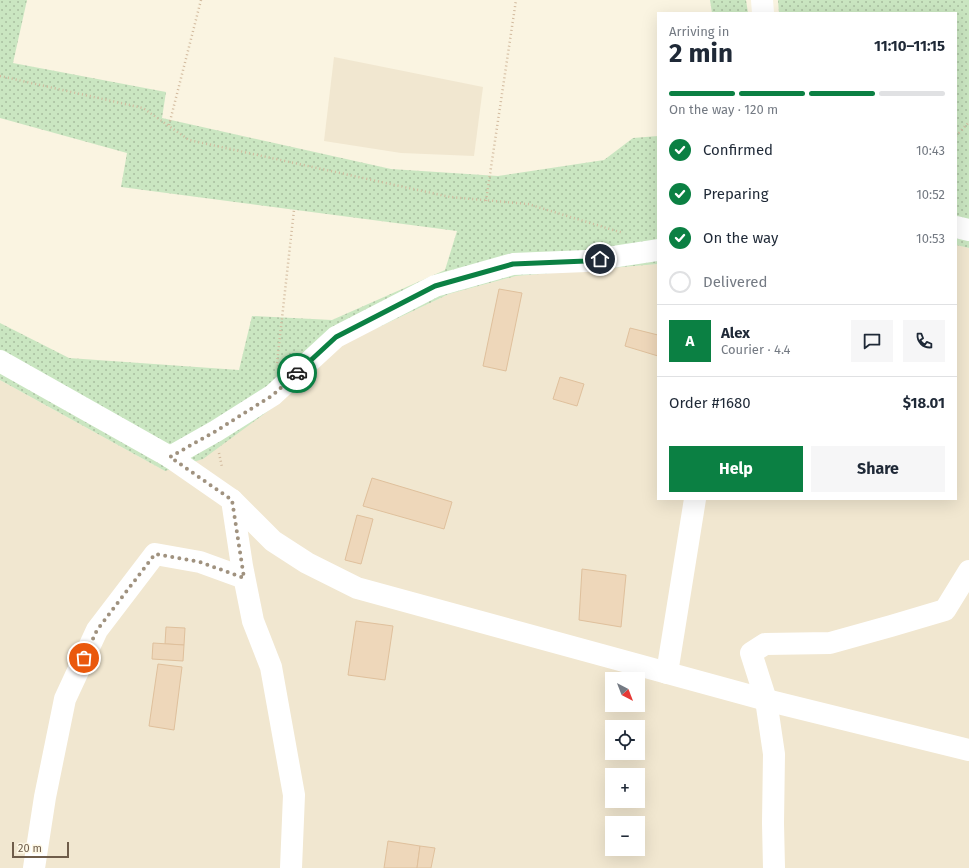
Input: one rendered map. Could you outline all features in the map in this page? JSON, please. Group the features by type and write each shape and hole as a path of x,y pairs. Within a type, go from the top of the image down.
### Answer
{"street":[{"path":"762,0 763,12"},
{"path":"957,227 969,230"},
{"path":"170,457 216,431 273,395 336,337 435,286 513,264 586,261 657,250"},
{"path":"0,361 170,457 232,500 273,541 307,564 357,588 766,700 969,750"},
{"path":"232,500 244,578 253,621 271,667 294,795 291,868"},
{"path":"667,673 695,500"},
{"path":"34,868 45,797 65,699 97,630 155,554 200,562 244,578"},
{"path":"774,868 774,754 766,700 751,653 765,644 830,643 945,610 969,571"}],"path":[{"path":"169,125 201,0"},
{"path":"486,201 516,0"},
{"path":"0,76 143,108 189,140 450,197 528,204 627,234"},
{"path":"957,135 969,122"},
{"path":"276,364 294,210"},
{"path":"216,431 222,467"}],"shaded area":[{"path":"334,57 483,87 474,156 401,153 324,141"},
{"path":"957,245 969,248 969,868 0,868 0,380 165,471 341,345 449,294 516,276 657,264 657,500 957,500"}],"green space":[{"path":"0,0 27,0 13,63 166,92 162,118 391,169 498,176 604,160 633,138 657,136 657,264 516,276 449,294 341,345 279,403 203,459 165,471 0,380 0,323 69,358 239,370 252,316 332,320 445,270 457,231 121,187 127,153 0,118"},
{"path":"710,0 746,0 748,12 712,12"},
{"path":"778,0 969,0 969,248 957,245 957,12 779,12"}],"building":[{"path":"499,289 522,293 506,371 483,366"},
{"path":"630,328 657,335 657,356 625,346"},
{"path":"560,377 584,384 577,406 553,399"},
{"path":"372,478 452,502 444,529 363,506"},
{"path":"357,515 373,519 361,564 345,560"},
{"path":"582,569 626,575 621,627 579,620"},
{"path":"356,621 393,626 385,680 348,675"},
{"path":"166,627 185,628 184,645 165,644"},
{"path":"153,643 184,645 183,661 152,659"},
{"path":"158,664 182,667 174,730 149,726"},
{"path":"388,841 420,846 417,868 384,868"},
{"path":"420,846 435,848 431,868 417,868"}],"way so far":[{"path":"84,658 97,630 155,554 200,562 244,578 232,500 170,457 216,431 273,395 297,373"}],"route":[{"path":"297,373 336,337 435,286 513,264 600,259"}]}
